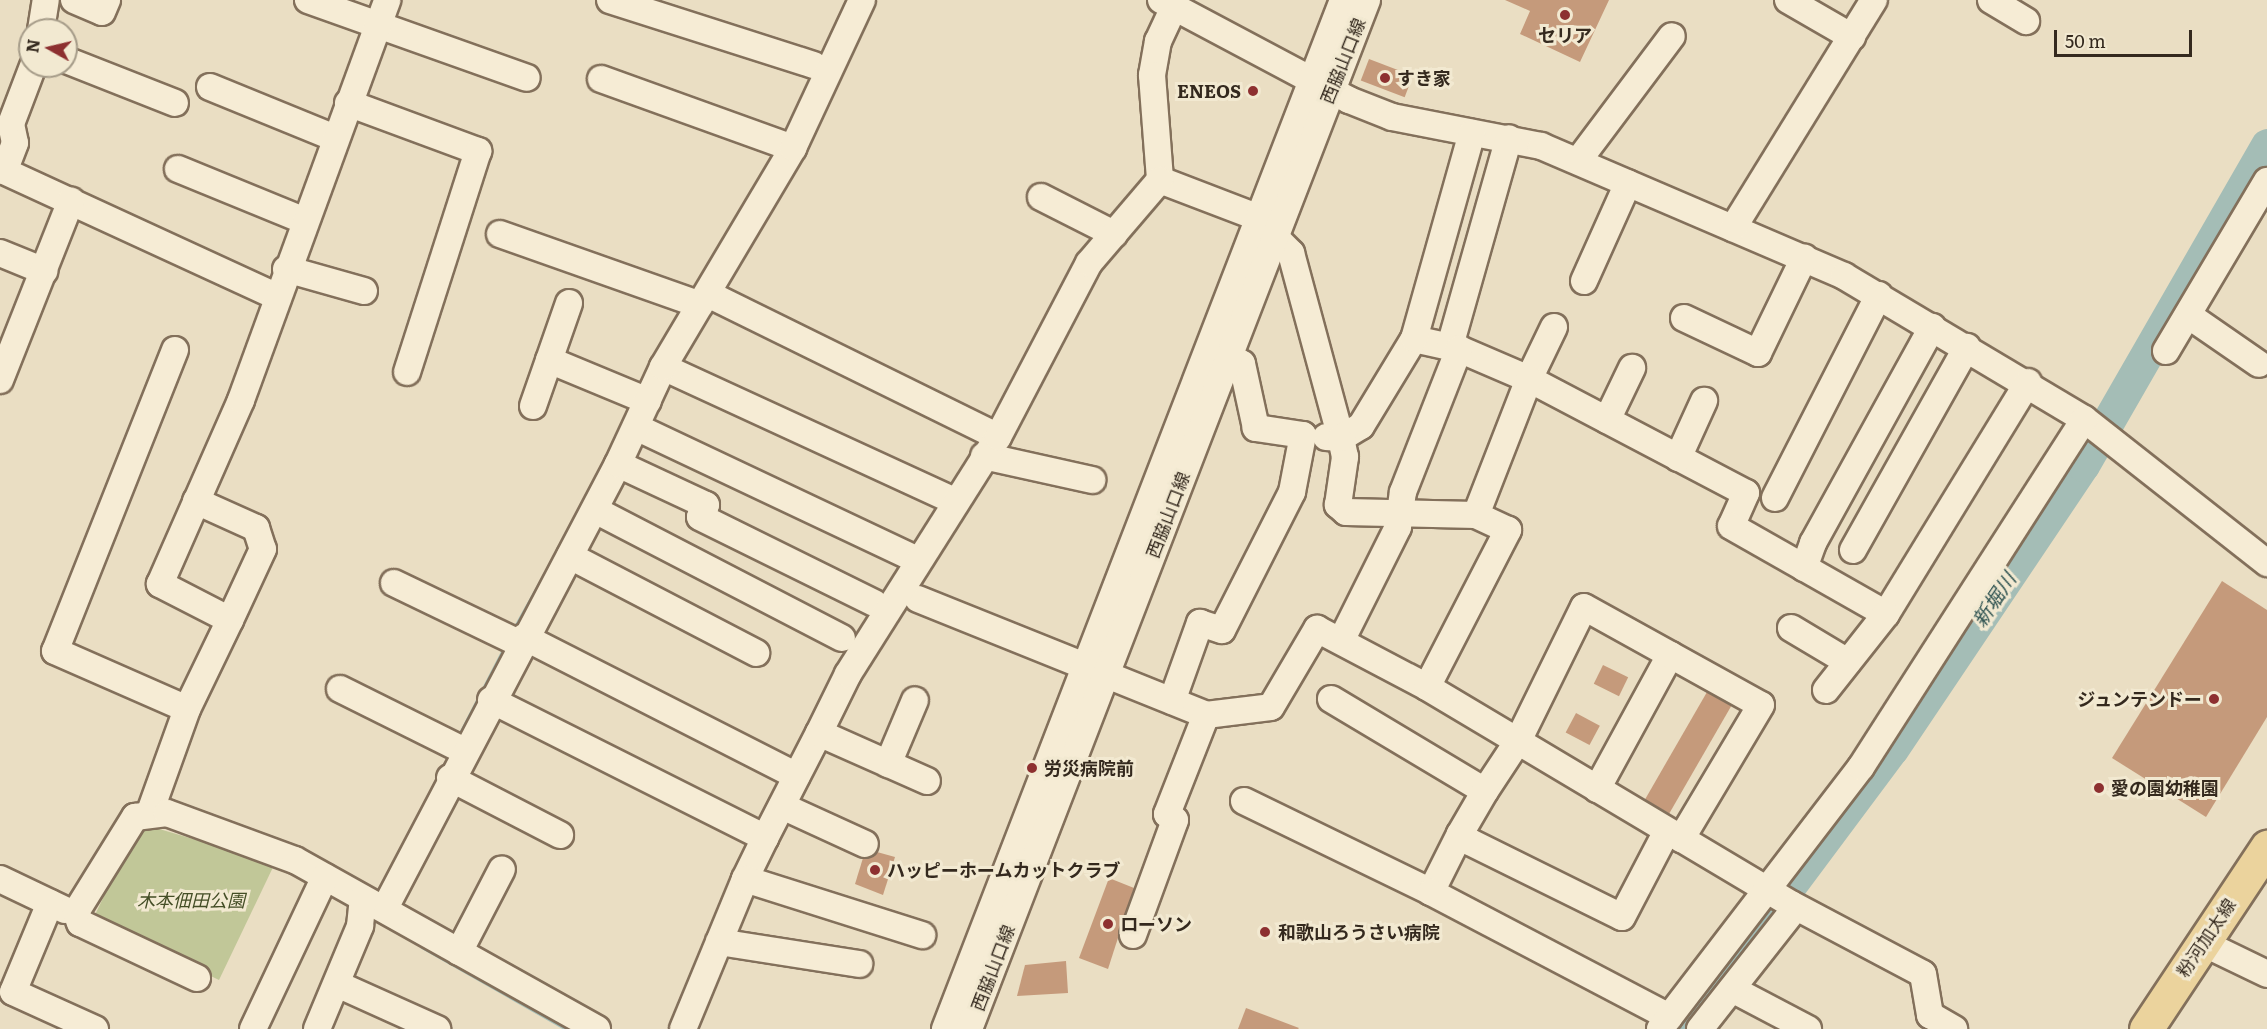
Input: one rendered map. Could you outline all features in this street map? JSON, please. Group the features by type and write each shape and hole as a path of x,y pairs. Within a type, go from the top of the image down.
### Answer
{"main road":[{"name":"粉河加太線","path":"2146,1029 2267,847"}],"street":[{"path":"43,18 46,0"},
{"path":"74,0 102,12 107,0"},
{"path":"308,0 527,78"},
{"path":"230,620 160,584 241,400 303,220 387,0"},
{"path":"610,0 814,65"},
{"path":"317,1029 360,926 450,778 455,746 491,700 515,639 570,556 595,510 636,427 638,397 663,367 695,300 786,144 862,0"},
{"name":"西脇山口線","path":"945,1029 1095,670 1221,349 1275,237 1321,85 1342,0"},
{"name":"西脇山口線","path":"1221,349 1259,218 1321,85 1367,0"},
{"path":"1788,0 1852,37"},
{"path":"1733,228 1874,0"},
{"path":"1991,0 2026,21"},
{"path":"683,1029 745,879 848,674 991,446 1089,263 1160,180 1152,75 1168,3 1321,85 1392,117 1509,138 1578,161 1804,258 1879,295 2028,382 2086,421 2265,556"},
{"path":"1578,161 1672,36"},
{"path":"78,65 175,103"},
{"path":"28,78 11,124 15,143 4,171 276,296"},
{"path":"601,79 786,144"},
{"path":"210,87 335,138"},
{"path":"348,103 478,151 407,372"},
{"path":"1221,349 1242,364 1256,428 1341,438 1361,426 1414,339 1472,133"},
{"path":"1341,641 1401,513 1403,492 1455,347 1509,138"},
{"path":"178,169 303,220"},
{"path":"1160,180 1259,218"},
{"path":"2166,351 2267,181"},
{"path":"1584,281 1628,183"},
{"path":"1041,197 1114,234"},
{"path":"0,380 10,324 44,271 71,201"},
{"path":"500,234 695,300 991,446 1092,480"},
{"path":"1275,237 1291,254 1341,438 1345,457 1338,505 1346,512 1476,514 1508,530 1427,687"},
{"path":"0,253 44,271"},
{"path":"1684,318 1758,353 1804,258"},
{"path":"286,269 364,291"},
{"path":"1775,498 1879,295"},
{"path":"532,405 568,303"},
{"path":"2188,315 2259,364"},
{"path":"1476,514 1529,379 1554,327"},
{"path":"1804,568 1813,543 1932,327"},
{"path":"1414,339 1455,347 1529,379 1746,493 1731,526 1886,614"},
{"path":"1853,550 1967,347"},
{"path":"175,350 55,651 187,709"},
{"path":"549,360 638,397"},
{"path":"663,367 955,501"},
{"path":"1607,420 1632,368"},
{"path":"1826,690 1886,614 2028,382"},
{"path":"1678,458 1704,401"},
{"path":"1700,1029 1732,989 1782,899 1861,767 2086,421"},
{"path":"636,427 909,556"},
{"path":"1172,701 1200,623 1222,630 1292,492 1303,435"},
{"path":"618,464 706,505 700,517 874,603"},
{"path":"150,812 187,709 263,549 256,528 196,501"},
{"path":"595,510 842,638"},
{"path":"570,556 756,653"},
{"path":"394,583 797,776"},
{"path":"918,599 1206,715 1271,707 1317,629 1427,687 1782,899 1923,974 1930,1015 1954,1029"},
{"path":"1431,892 1460,834 1518,741 1584,607 1761,705 1622,917 1460,834"},
{"path":"1791,628 1848,662"},
{"path":"1598,789 1670,655"},
{"name":"西脇山口線","path":"969,1029 1095,670"},
{"path":"340,689 455,746"},
{"path":"1331,699 1485,791"},
{"path":"491,700 765,838"},
{"path":"888,764 915,700"},
{"path":"1133,935 1175,820 1167,814 1206,715"},
{"path":"819,734 927,781"},
{"path":"450,778 560,835"},
{"path":"1244,801 1431,892 1664,1023 1782,899"},
{"path":"782,806 865,844"},
{"path":"76,912 135,817 150,812 167,813 295,860 597,1029"},
{"path":"459,952 502,869"},
{"path":"253,1029 325,877"},
{"path":"0,879 50,903 76,912"},
{"path":"745,879 922,935"},
{"path":"50,903 13,992 95,1029"},
{"path":"76,912 80,923 197,978"},
{"path":"719,942 859,964"},
{"path":"2203,943 2267,974"},
{"path":"337,984 437,1029"},
{"path":"1732,989 1808,1029"}],"green space":[{"name":"木本佃田公園","path":"139,823 275,863 219,980 93,919"}],"building":[{"path":"1505,0 1609,0 1580,62 1520,34 1530,11"},
{"path":"1369,59 1413,76 1405,97 1361,80"},
{"path":"2222,581 2267,610 2267,717 2206,817 2112,758"},
{"path":"1603,665 1628,677 1619,696 1594,684"},
{"path":"1707,692 1731,706 1669,813 1645,799"},
{"path":"1576,713 1600,726 1590,745 1566,732"},
{"name":"ハッピーホームカットクラブ","path":"877,852 895,857 883,895 855,884 863,858"},
{"name":"ローソン","path":"1109,878 1134,888 1108,969 1079,958"},
{"path":"1066,961 1068,993 1017,996 1025,965"},
{"path":"1246,1008 1299,1028 1238,1029"}],"waterway":[{"name":"新堀川","path":"1683,1029 1892,749 2083,465 2267,145"},
{"path":"651,363 684,306"},
{"path":"513,632 552,562"},
{"path":"458,739 506,646"},
{"path":"392,867 451,753"},
{"path":"422,946 568,1029"}],"place":[{"name":"セリア","path":"1565,15"},
{"name":"すき家","path":"1385,78"},
{"name":"ENEOS","path":"1253,91"},
{"name":"ジュンテンドー","path":"2214,699"},
{"name":"労災病院前","path":"1032,768"},
{"name":"愛の園幼稚園","path":"2099,788"},
{"name":"ハッピーホームカットクラブ","path":"875,870"},
{"name":"ローソン","path":"1108,924"},
{"name":"和歌山ろうさい病院","path":"1265,932"}]}
